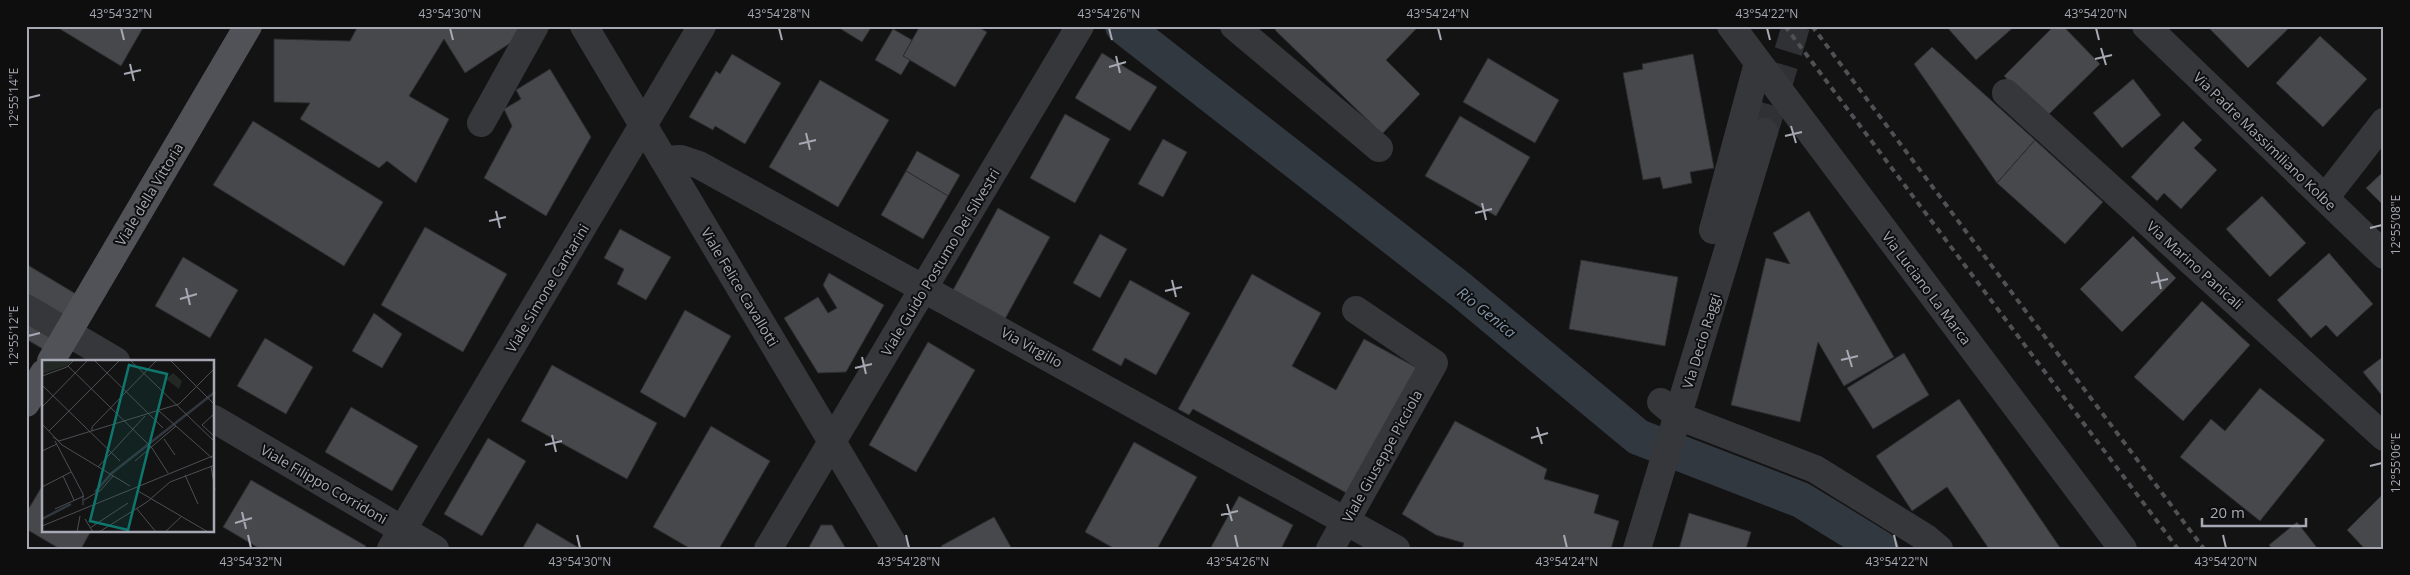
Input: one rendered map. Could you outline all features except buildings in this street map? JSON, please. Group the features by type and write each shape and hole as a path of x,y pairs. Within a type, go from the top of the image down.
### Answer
{"main road":[{"name":"Viale della Vittoria","path":"51,360 248,26"},
{"path":"26,403 42,376"}],"street":[{"path":"481,123 535,26"},
{"name":"Viale Felice Cavallotti","path":"584,26 896,549"},
{"name":"Viale Simone Cantarini","path":"397,539 702,26"},
{"path":"1234,26 1379,148"},
{"name":"Via Luciano La Marca","path":"1731,26 2123,549"},
{"name":"Via Padre Massimiliano Kolbe","path":"2146,26 2384,255"},
{"name":"Viale Guido Postumo Dei Silvestri","path":"768,549 1077,30"},
{"path":"1713,230 1758,63"},
{"name":"Via Marino Panicali","path":"2006,93 2384,437"},
{"path":"2324,198 2384,122"},
{"name":"Via Decio Raggi","path":"1637,549 1658,481 1671,415 1764,132"},
{"name":"Via Virgilio","path":"664,160 680,159 698,165 925,288 1396,549"},
{"path":"26,308 114,360"},
{"name":"Viale Giuseppe Picciola","path":"1330,549 1434,363 1356,310"},
{"path":"1671,415 1700,401"},
{"path":"1671,415 1815,469 1926,538 1939,549"},
{"name":"Viale Filippo Corridoni","path":"215,420 397,539 435,549"}],"waterway":[{"name":"Rio Genica","path":"1123,26 1461,290 1638,437 1801,500 1881,549"}],"tunnel":[{"path":"1764,132 1796,26"}],"railway":[{"path":"1785,26 2178,549"},
{"path":"1812,26 2204,549"}]}
